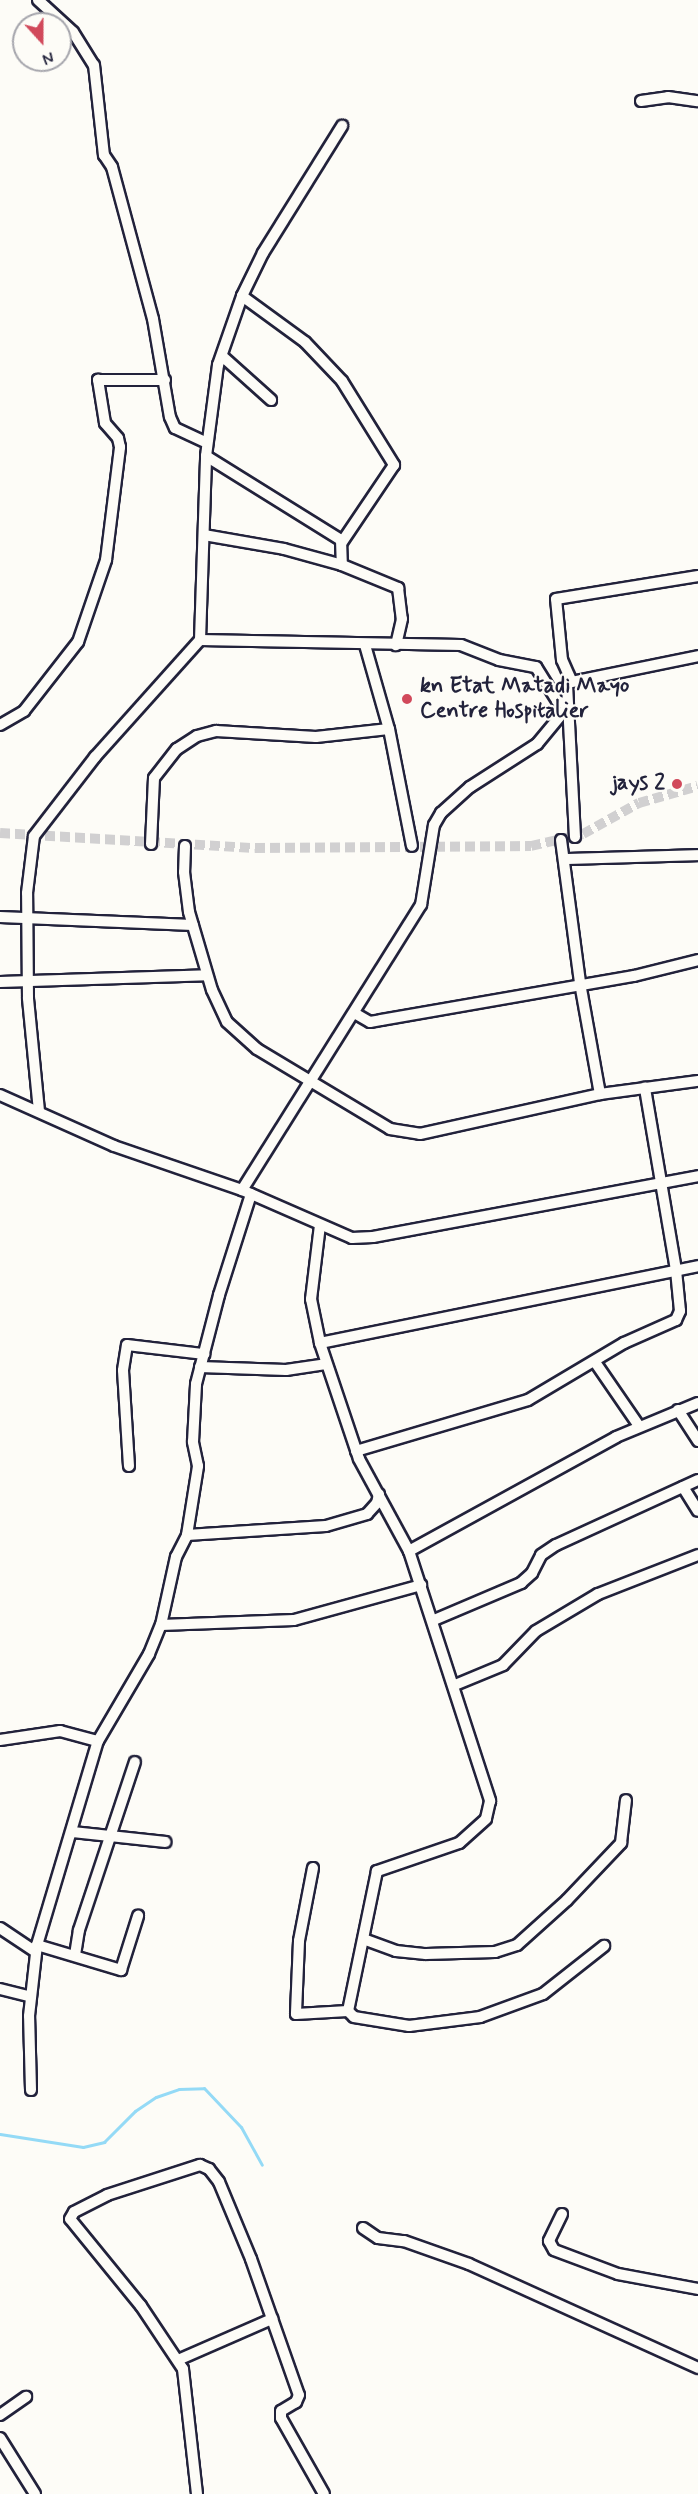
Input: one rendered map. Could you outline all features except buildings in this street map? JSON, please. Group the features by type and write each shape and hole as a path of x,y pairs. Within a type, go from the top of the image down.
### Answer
{"street":[{"path":"38,0 73,32 94,65 104,155 112,167 165,380 170,417 175,428 207,443"},
{"path":"641,101 668,97 698,101"},
{"path":"39,1111 28,980 28,870 34,836 95,757 200,640 207,443 222,356 242,296 300,191 342,126"},
{"path":"242,296 305,342 342,381 394,465 342,542 342,566"},
{"path":"222,356 271,400"},
{"path":"0,724 24,711 78,642 106,560 120,447 118,438 105,423 98,380 165,380"},
{"path":"206,456 342,542"},
{"path":"204,536 284,549 342,566 398,588 402,620 396,645"},
{"path":"571,680 562,660 556,599 698,576"},
{"path":"200,640 366,645 454,644 499,660 536,667 557,701 566,707"},
{"path":"366,645 389,729 412,846"},
{"path":"575,837 566,707 567,683 571,680 698,656"},
{"path":"31,2090 32,1997 37,1948 98,1741 149,1654 161,1626 176,1557 187,1535 198,1466 193,1442 200,1366 247,1192 308,1082 356,1014 421,905 434,825 441,813 470,787 537,744 566,707"},
{"path":"151,844 154,778 177,749 197,736 216,731 316,737 389,729"},
{"path":"561,840 580,983 600,1094"},
{"path":"185,846 186,893 207,975 218,1007 239,1036 308,1082 390,1130 410,1134 600,1094 698,1081"},
{"path":"564,859 698,855"},
{"path":"0,917 27,920 193,925"},
{"path":"356,1014 370,1022 580,983 634,976 698,960"},
{"path":"0,982 207,975"},
{"path":"356,1451 528,1400 624,1343 676,1320 680,1311 676,1270 658,1182 645,1088"},
{"path":"0,1095 114,1146 247,1192 352,1238 373,1238 698,1176"},
{"path":"320,1225 311,1299 326,1364 356,1451 409,1551 434,1620 488,1790 486,1818 459,1843 378,1870 366,1940 348,2011"},
{"path":"320,1343 698,1266"},
{"path":"129,1466 123,1370 127,1346 204,1354"},
{"path":"595,1362 639,1426"},
{"path":"200,1366 286,1370 326,1364"},
{"path":"409,1551 639,1426 698,1403"},
{"path":"678,1410 698,1441"},
{"path":"434,1620 521,1583 532,1573 541,1555 556,1545 698,1480"},
{"path":"683,1487 698,1511"},
{"path":"187,1535 326,1526 367,1514 377,1503 378,1494"},
{"path":"455,1686 503,1665 536,1631 598,1594 698,1555"},
{"path":"161,1626 294,1620 421,1585"},
{"path":"0,1740 60,1731 98,1741"},
{"path":"75,1955 79,1930 135,1762"},
{"path":"366,1940 396,1951 426,1954 495,1952 517,1945 567,1900 621,1843 626,1800"},
{"path":"73,1832 165,1842"},
{"path":"313,1868 298,1941 296,2014 348,2011 354,2017 409,2026 480,2017 543,1994 604,1946"},
{"path":"0,1928 37,1948 75,1955 121,1970 138,1916"},
{"path":"0,1989 32,1997"},
{"path":"197,2494 185,2380 178,2360 141,2306 74,2228 70,2219 74,2212 158,2177 191,2166 209,2169 219,2182 299,2395 296,2402 281,2411 281,2418 322,2493"},
{"path":"562,2214 549,2241 554,2250 618,2274 698,2289"},
{"path":"363,2228 378,2238 404,2241 469,2264 698,2368"},
{"path":"178,2360 272,2319"},
{"path":"0,2415 26,2397"},
{"path":"0,2438 35,2494"}],"waterway":[{"path":"0,2134 83,2147 104,2142 135,2111 156,2097 179,2089 204,2088 241,2127 262,2165"}],"tunnel":[{"path":"0,833 255,848 531,846 583,834 639,803 698,786"}],"place":[{"name":"kn Etat Matadi Mayo Centre Hospitalier","path":"407,699"},
{"name":"jays 2","path":"677,784"}]}
